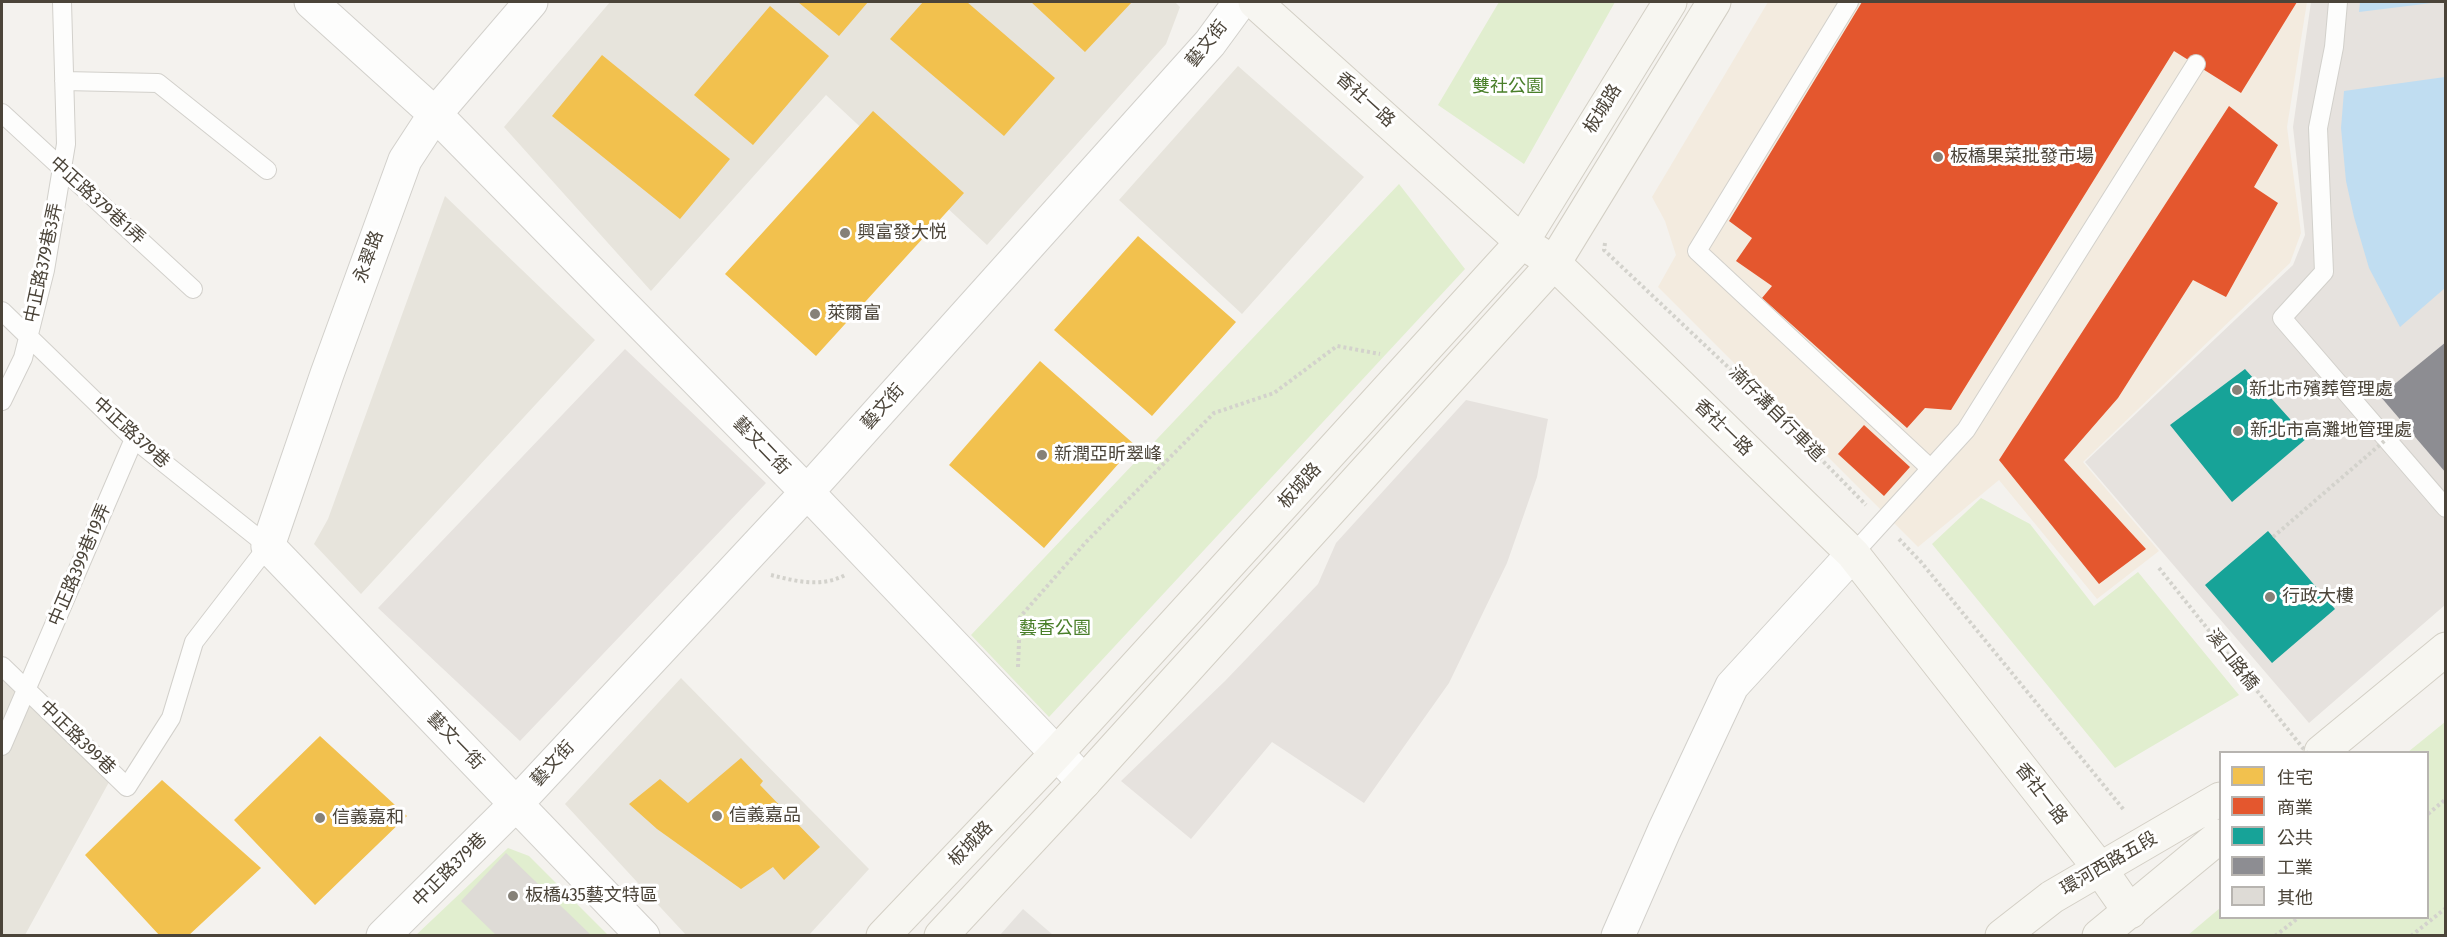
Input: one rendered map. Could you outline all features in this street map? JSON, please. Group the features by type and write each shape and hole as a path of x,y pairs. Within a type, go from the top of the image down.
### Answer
{"street":[{"path":"311,2 435,114"},
{"name":"永翠路","path":"268,546 327,374 405,160 435,114 531,2"},
{"name":"藝文街","path":"516,804 807,492 1210,44 1240,2"},
{"name":"香社一路","path":"1255,2 1522,242 1554,263 1853,554 2100,869 2130,912"},
{"name":"板城路","path":"883,936 1056,754 1522,242 1670,2"},
{"path":"941,936 1084,782 1554,263 1714,2"},
{"name":"藝文二街","path":"435,114 807,492 1084,782"},
{"name":"藝文一街","path":"268,546 643,936"},
{"path":"1618,936 1732,686 1853,554"},
{"path":"2323,751 2445,649"},
{"path":"2307,751 2363,717"},
{"name":"環河西路五段","path":"2002,936 2052,897 2219,801"},
{"name":"中正路379巷","path":"383,936 516,804"},
{"path":"2099,936 2219,837"}],"lane":[{"name":"中正路379巷3弄","path":"2,401 23,357 45,270 66,144 62,2"},
{"path":"1849,2 1697,251 1930,468"},
{"path":"2338,2 2334,47 2318,128 2324,272 2282,318 2445,508"},
{"path":"1853,554 1966,430 2196,64"},
{"path":"64,81 158,83 267,170"},
{"name":"中正路379巷1弄","path":"2,114 193,289"},
{"name":"中正路379巷","path":"2,310 135,439 268,546"},
{"name":"中正路399巷19弄","path":"26,690 135,439"},
{"name":"中正路399巷","path":"2,666 128,787 171,718 194,642 268,546"},
{"name":"中正路399巷","path":"2,746 26,690"}],"path":[{"name":"湳仔溝自行車道","path":"1606,241 1604,250 1764,400 1921,562 2124,810"},
{"path":"1018,671 1020,617 1086,542 1214,413 1274,393 1337,346 1381,354"},
{"path":"2273,537 2404,424"},
{"name":"溪口路橋","path":"2159,568 2302,751"},
{"path":"769,575 803,583 835,580 853,570"},
{"path":"2429,812 2445,799"},
{"path":"2411,936 2445,908"},
{"path":"2275,936 2297,919"}],"shaded area":[{"path":"610,2 1175,2 1180,7 1166,44 987,245 826,95 651,291 504,127"},
{"name":"板橋果菜批發市場","path":"1768,2 2307,2 2287,127 2301,233 2290,263 2083,462 2159,551 2097,599 1999,480 1918,547 1658,287 1676,255 1665,221 1652,197"},
{"path":"2311,2 2445,2 2445,605 2309,723 2085,462 2293,265 2305,235 2293,127"},
{"path":"1238,66 1364,177 1242,314 1119,200"},
{"path":"445,196 595,340 361,594 314,544 328,519"},
{"path":"625,349 766,483 520,741 378,608"},
{"path":"1466,400 1548,419 1537,477 1507,563 1449,683 1364,803 1272,742 1191,839 1121,781 1225,681 1318,584 1336,543"},
{"path":"2,662 114,773 25,935 2,935"},
{"name":"信義嘉品","path":"681,678 869,869 809,935 686,935 565,804"},
{"path":"1023,909 1053,935 1000,935"}],"green space":[{"name":"雙社公園","path":"1499,2 1615,2 1524,164 1438,105"},
{"name":"藝香公園","path":"1399,184 1465,269 1049,717 971,635"},
{"path":"1981,498 2030,524 2094,606 2138,572 2239,695 2115,768 1932,544"},
{"path":"2445,722 2445,935 2188,935 2219,909 2219,919 2429,919 2429,751 2409,751"},
{"name":"板橋435藝文特區","path":"508,848 529,856 608,935 415,936"}],"water":[{"path":"2360,2 2440,2 2359,12"},
{"path":"2445,77 2445,288 2400,327 2369,268 2354,217 2346,181 2341,128 2344,91"}],"building: 住宅":[{"path":"798,2 868,2 839,36"},
{"path":"923,2 967,2 1055,78 1004,136 890,39"},
{"path":"1031,2 1132,2 1085,52"},
{"path":"770,6 829,56 753,145 694,95"},
{"path":"602,55 730,159 680,219 552,116"},
{"name":"興富發大悦","path":"873,111 964,193 816,356 725,274"},
{"path":"1138,236 1236,322 1152,416 1054,330"},
{"name":"新潤亞昕翠峰","path":"1040,361 1135,445 1044,548 949,465"},
{"name":"信義嘉和","path":"320,736 407,816 315,905 234,820"},
{"name":"信義嘉品","path":"741,758 763,781 760,785 820,847 784,880 773,867 741,889 657,829 629,804 660,779 688,803"},
{"path":"162,780 261,868 188,936 160,936 85,855"}],"building: 商業":[{"name":"板橋果菜批發市場","path":"1862,2 2297,2 2241,93 2174,51 1951,410 1925,408 1907,428 1762,298 1772,286 1736,261 1752,238 1729,221"},
{"path":"2229,106 2278,145 2254,187 2278,203 2226,297 2193,280 2118,398 2064,460 2146,549 2099,584 1999,460"},
{"path":"1864,425 1910,467 1884,496 1838,454"}],"building: 公共":[{"name":"新北市高灘地管理處","path":"2245,369 2307,438 2232,502 2170,425"},
{"name":"行政大樓","path":"2268,531 2335,609 2272,663 2205,585"}],"building: 工業":[{"path":"2446,342 2446,473 2380,396"}],"building: 其他":[{"name":"板橋435藝文特區","path":"506,853 592,936 497,936 461,901"}],"place":[{"name":"板橋果菜批發市場","path":"1938,157"},
{"name":"興富發大悦","path":"845,233"},
{"name":"萊爾富","path":"815,314"},
{"name":"新北市殯葬管理處","path":"2237,390"},
{"name":"新北市高灘地管理處","path":"2238,431"},
{"name":"新潤亞昕翠峰","path":"1042,455"},
{"name":"行政大樓","path":"2270,597"},
{"name":"信義嘉品","path":"717,816"},
{"name":"信義嘉和","path":"320,818"},
{"name":"板橋435藝文特區","path":"513,896"}]}
